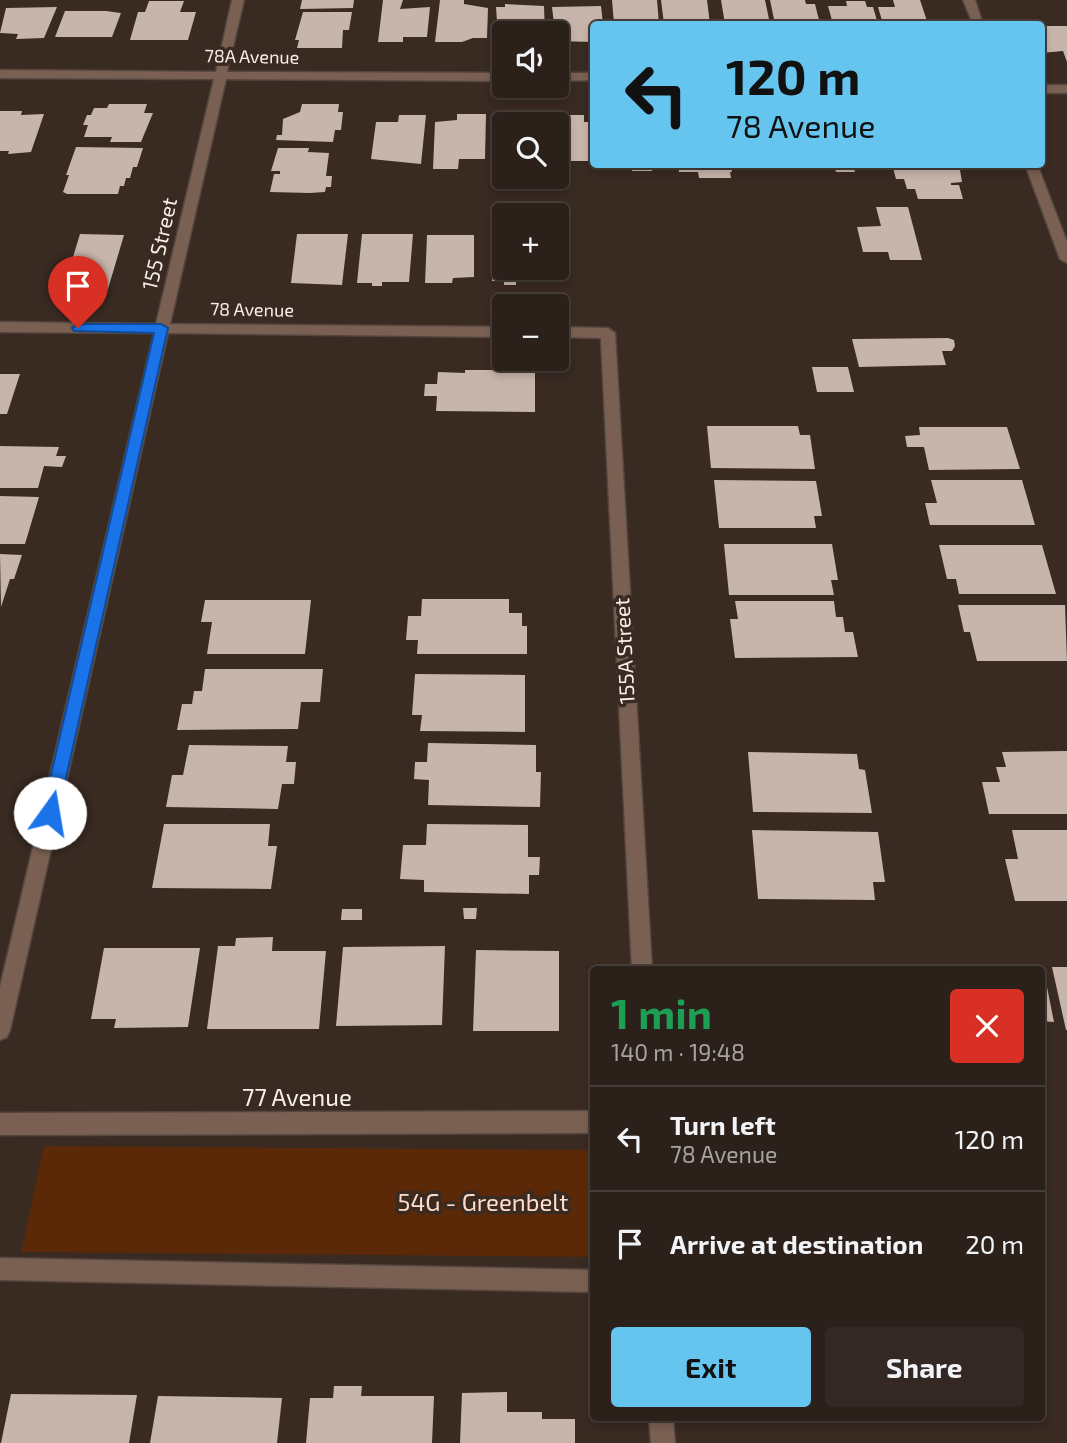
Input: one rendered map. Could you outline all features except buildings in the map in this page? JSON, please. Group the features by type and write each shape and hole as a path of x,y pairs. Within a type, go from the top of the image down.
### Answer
{"street":[{"name":"155 Street","path":"0,1030 238,0"},
{"path":"969,0 977,21"},
{"name":"78A Avenue","path":"0,74 492,77"},
{"path":"569,77 590,77"},
{"path":"1045,89 1067,89"},
{"path":"1032,168 1067,260"},
{"name":"78 Avenue","path":"0,327 492,332"},
{"name":"155A Street","path":"569,332 608,333 642,966"},
{"name":"77 Avenue","path":"0,1124 590,1122"},
{"path":"0,1269 590,1280"},
{"path":"661,1421 663,1443"}],"green space":[{"name":"54G - Greenbelt","path":"44,1146 590,1150 590,1257 21,1252"}],"route":[{"path":"50,813 161,328 78,328"}]}
